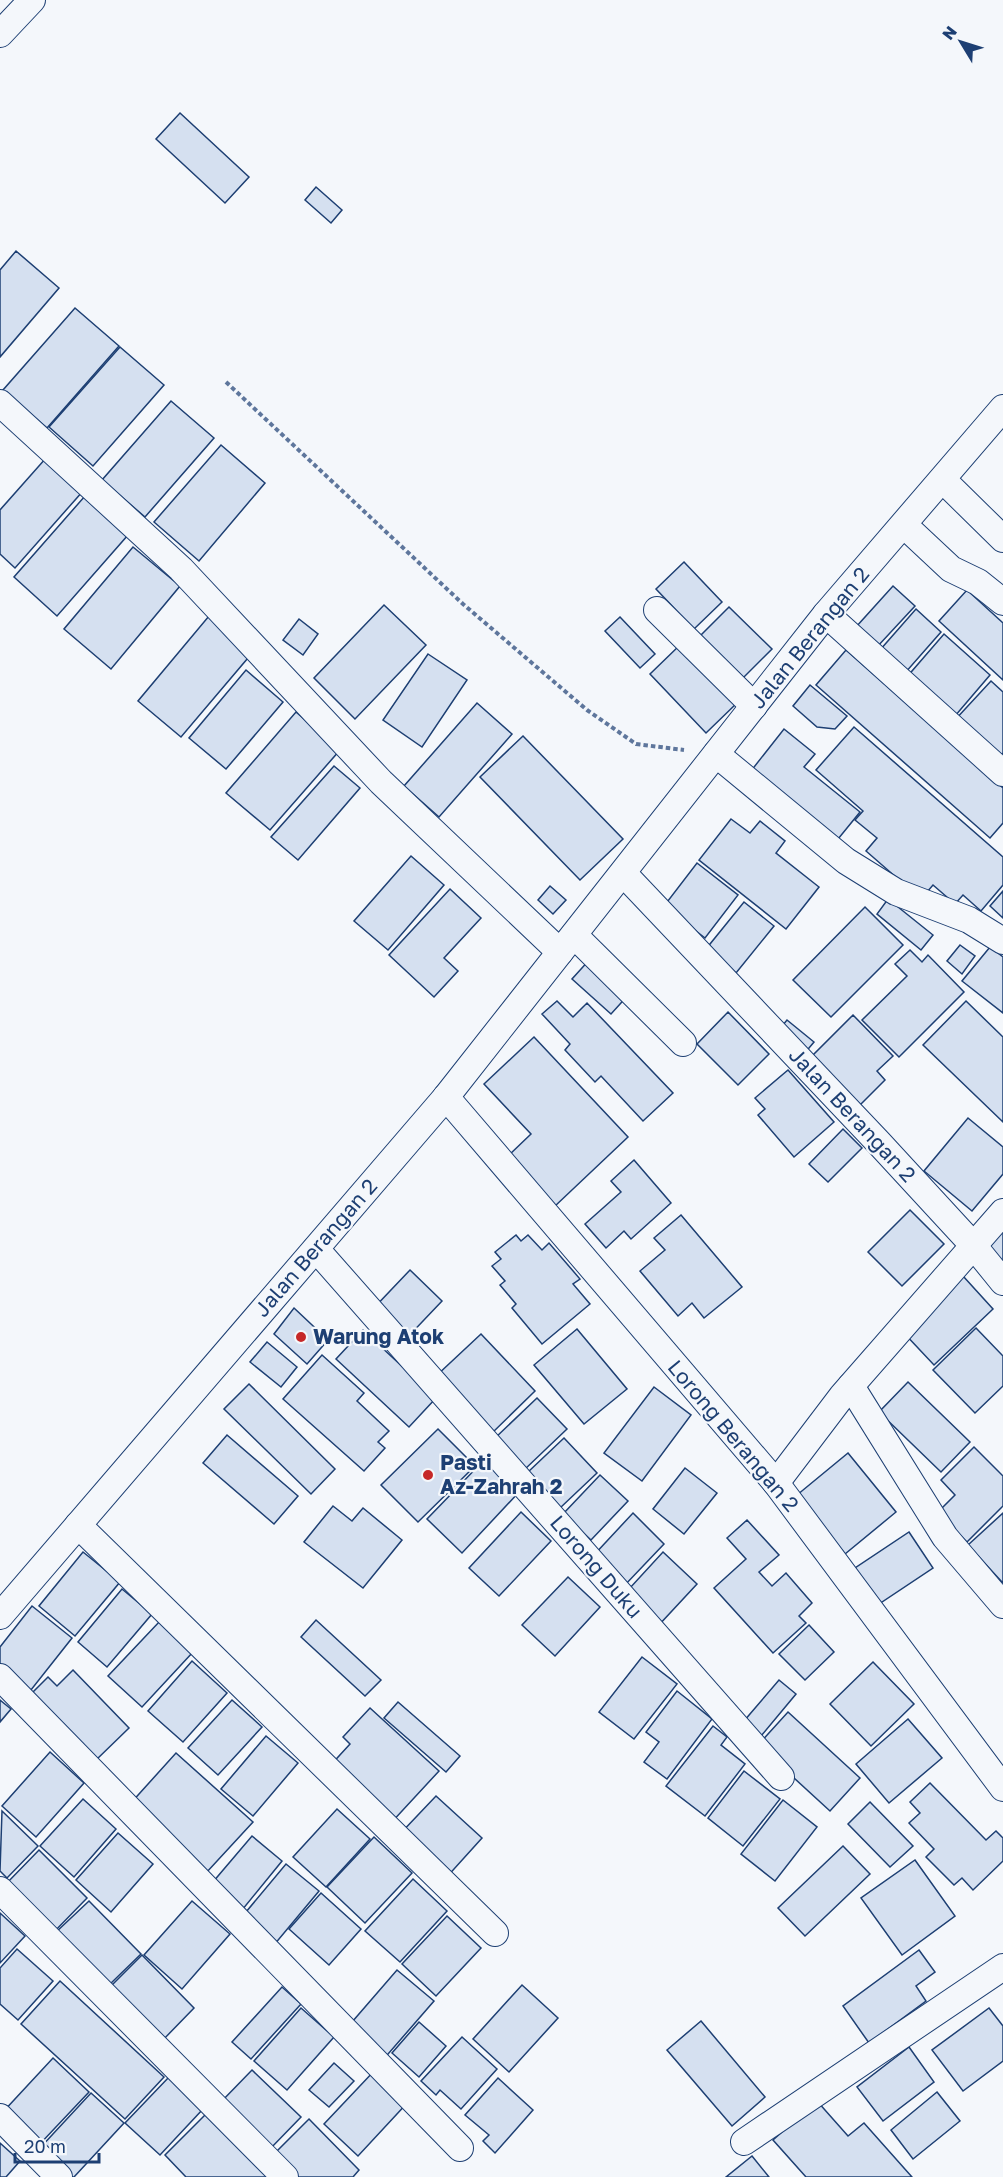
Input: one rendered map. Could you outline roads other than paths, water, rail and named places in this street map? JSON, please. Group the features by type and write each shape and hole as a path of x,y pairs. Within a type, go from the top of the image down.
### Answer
{"street":[{"path":"0,34 32,0"},
{"path":"0,403 181,569 381,782 683,1043"},
{"name":"Jalan Berangan 2","path":"0,1616 446,1097 826,614 1003,408"},
{"path":"943,480 1003,539"},
{"path":"904,525 951,569 978,582 1003,602"},
{"path":"657,610 754,706"},
{"path":"826,614 1003,773"},
{"path":"716,754 846,861 896,892 969,920 1003,941"},
{"name":"Jalan Berangan 2","path":"623,873 973,1245 1003,1282"},
{"name":"Lorong Berangan 2","path":"446,1097 776,1483 1003,1788"},
{"path":"776,1483 851,1386 1003,1212"},
{"name":"Lorong Duku","path":"316,1249 781,1777"},
{"path":"851,1386 945,1537 1003,1605"},
{"path":"78,1525 495,1933"},
{"path":"0,1677 460,2148"},
{"path":"0,1890 285,2177"},
{"path":"744,2142 1003,1967"},
{"path":"0,2117 59,2177"}],"place":[{"name":"Warung Atok","path":"301,1337"},
{"name":"Pasti Az-Zahrah 2","path":"428,1475"}]}
